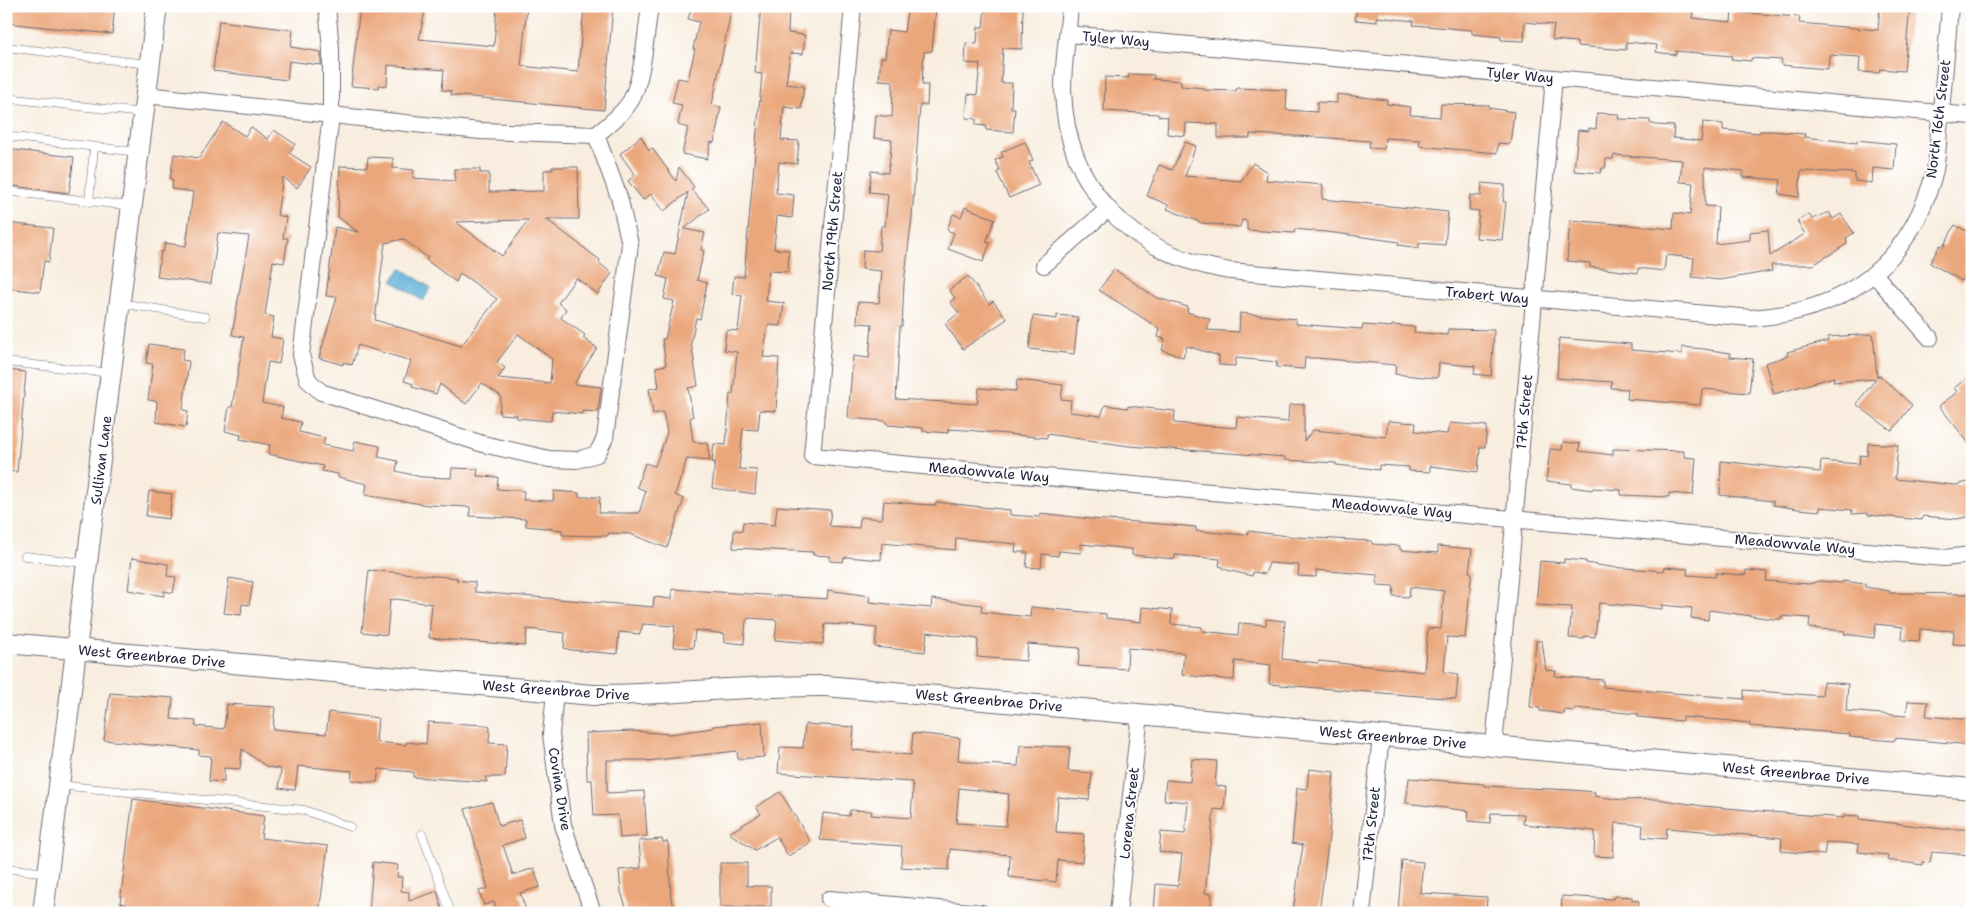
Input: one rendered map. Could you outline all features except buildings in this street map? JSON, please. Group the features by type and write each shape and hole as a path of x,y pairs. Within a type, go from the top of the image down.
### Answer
{"street":[{"name":"Sullivan Lane","path":"43,913 157,6"},
{"path":"327,6 331,50 331,116 300,355 308,380 321,392 483,444 549,459 577,460 596,454 606,438 630,244 619,197 596,135"},
{"path":"145,104 331,116 480,131 596,135 616,118 630,101 638,81 650,6"},
{"name":"North 19th Street","path":"812,456 852,6"},
{"name":"Trabert Way","path":"1070,6 1063,89 1066,119 1073,146 1084,174 1108,209 1129,230 1152,246 1176,258 1204,267 1230,271 1752,318 1781,316 1811,309 1840,297 1874,274"},
{"name":"North 16th Street","path":"1874,274 1898,249 1914,224 1927,197 1935,167 1950,6"},
{"name":"Tyler Way","path":"1068,34 1972,116"},
{"name":"17th Street","path":"1494,746 1554,78"},
{"path":"1044,265 1108,209"},
{"path":"1874,274 1930,338"},
{"name":"Meadowvale Way","path":"812,456 1944,558 1972,555"},
{"name":"West Greenbrae Drive","path":"6,643 593,695 653,695 767,685 826,686 1972,789"},
{"name":"Covina Drive","path":"555,692 552,734 563,825 593,913"},
{"name":"Lorena Street","path":"1118,913 1140,714"},
{"name":"17th Street","path":"1362,913 1381,736"},
{"path":"829,899 982,913"}],"lane":[{"path":"6,46 150,65"},
{"path":"6,98 145,104"},
{"path":"6,136 139,152"},
{"path":"88,202 94,147"},
{"path":"6,191 132,207"},
{"path":"120,303 205,317"},
{"path":"6,362 112,373"},
{"path":"25,556 88,564"},
{"path":"59,785 304,810 350,827"},
{"path":"422,834 451,913"},
{"path":"6,868 48,873"}],"water":[{"path":"401,268 431,288 423,301 392,281"}]}
